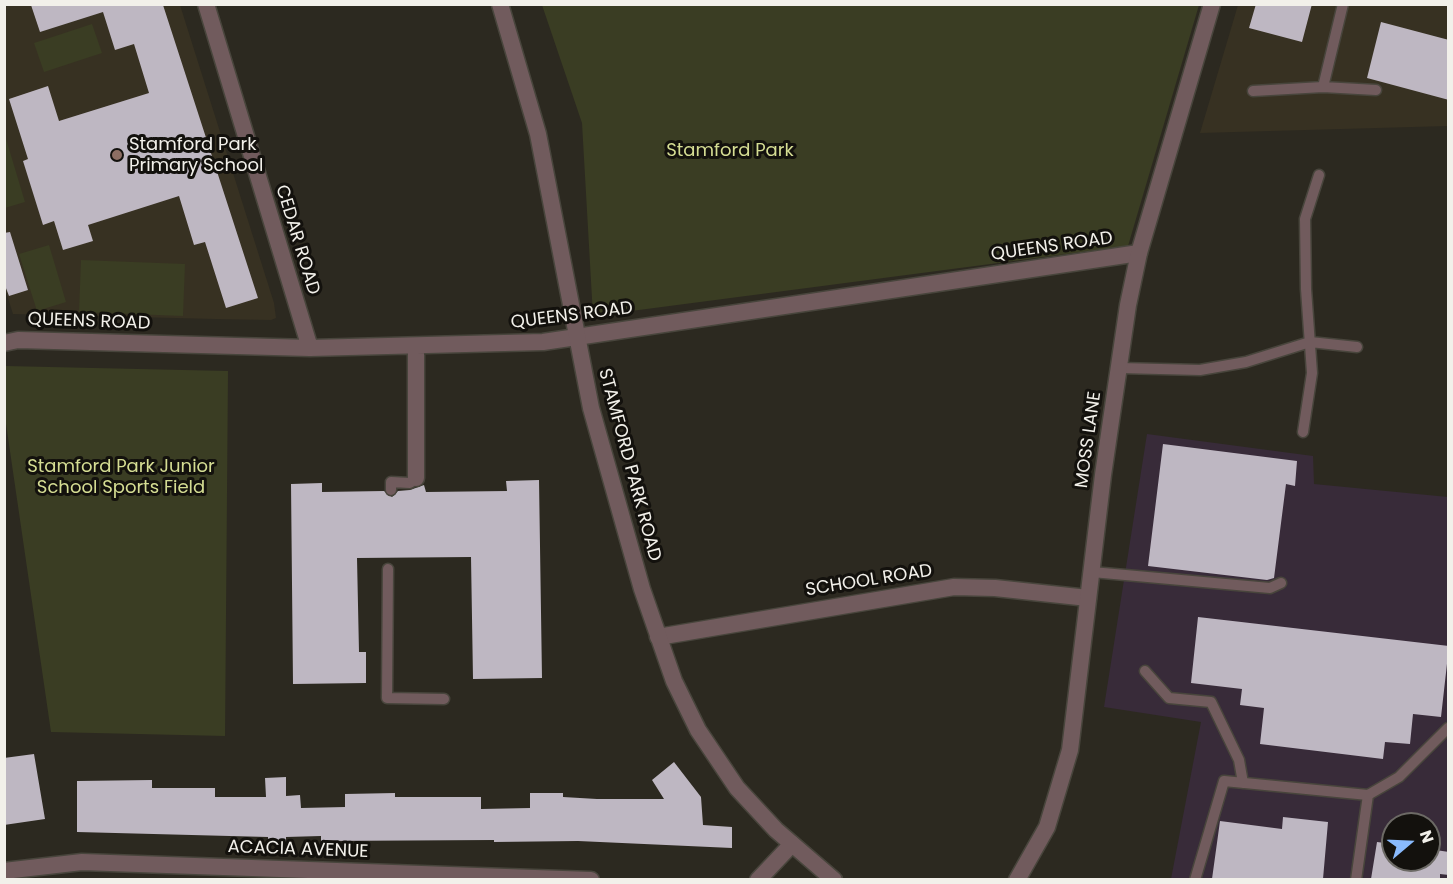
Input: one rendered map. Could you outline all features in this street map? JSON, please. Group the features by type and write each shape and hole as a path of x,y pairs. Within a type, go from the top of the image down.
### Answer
{"street":[{"name":"CEDAR ROAD","path":"206,4 310,348"},
{"name":"STAMFORD PARK ROAD","path":"500,4 538,134 591,408 658,637 674,681 707,746 752,805 792,844 834,879"},
{"name":"MOSS LANE","path":"1017,879 1047,827 1061,789 1074,719 1103,475 1139,253 1212,4"},
{"name":"QUEENS ROAD","path":"4,343 18,340 310,348 543,342 1139,253"},
{"path":"416,347 416,478"},
{"name":"SCHOOL ROAD","path":"658,637 954,587 995,588 1088,598"},
{"path":"758,879 792,844"},
{"name":"ACACIA AVENUE","path":"4,871 82,862 591,879"}],"lane":[{"path":"1323,87 1343,4"},
{"path":"1253,91 1323,87 1376,90"},
{"path":"1303,432 1312,373 1305,219 1319,175"},
{"path":"1120,368 1200,370 1246,362 1310,342 1357,346"},
{"path":"391,490 391,482 410,483 416,478"},
{"path":"388,569 387,698 444,699"},
{"path":"1092,572 1270,588 1281,583"},
{"path":"1145,671 1169,698 1211,702 1239,760 1243,783"},
{"path":"1195,879 1224,781 1368,795 1399,777 1449,728"},
{"path":"1356,879 1368,795"}],"shaded area":[{"path":"4,5 180,5 274,303 276,318 271,320 13,314 4,286"},
{"path":"1238,5 1448,5 1448,126 1200,133"},
{"path":"1147,434 1313,456 1314,484 1448,497 1448,879 1171,879 1201,722 1104,707"}],"green space":[{"name":"Stamford Park","path":"542,4 1199,5 1128,246 593,316 582,123"},
{"path":"92,24 102,53 44,72 34,43"},
{"path":"4,132 25,202 5,208 4,208"},
{"path":"49,245 66,302 37,311 19,254"},
{"path":"81,260 185,264 183,316 79,312"},
{"name":"Stamford Park Junior School Sports Field","path":"5,366 228,371 225,736 51,732 5,417"}],"building":[{"path":"1256,4 1312,4 1302,42 1249,28"},
{"path":"31,5 163,5 258,298 226,308 205,242 194,245 179,196 88,225 93,241 63,250 54,221 43,225 23,161 28,159 9,99 48,86 59,121 149,93 134,44 115,50 103,12 40,32"},
{"path":"1381,22 1449,40 1449,100 1367,78"},
{"path":"10,232 28,290 9,296 4,283 4,233"},
{"path":"1163,444 1297,461 1295,486 1286,484 1274,578 1267,580 1148,566"},
{"path":"539,480 542,678 473,679 471,557 357,558 359,652 366,652 366,683 293,684 291,484 322,483 322,492 384,491 392,497 398,491 424,485 426,492 507,491 506,481"},
{"path":"1198,617 1449,646 1441,717 1413,714 1410,744 1385,742 1383,759 1260,744 1264,708 1240,705 1242,689 1191,683"},
{"path":"34,754 45,819 4,825 4,758"},
{"path":"674,762 701,797 703,825 732,827 732,848 578,841 321,841 321,836 286,837 286,842 268,843 268,837 77,832 77,781 152,780 152,788 215,788 215,797 266,797 265,778 286,777 286,796 300,795 301,808 345,807 345,794 395,793 395,797 481,797 481,809 530,808 530,793 563,793 563,797 597,799 664,799 652,780"},
{"path":"1283,817 1328,822 1323,879 1212,879 1220,821 1282,829"},
{"path":"1377,842 1381,842 1381,872 1441,872 1441,851 1449,852 1449,875 1440,874 1440,879 1371,879"}],"place":[{"name":"Stamford Park Primary School","path":"117,155"}]}
